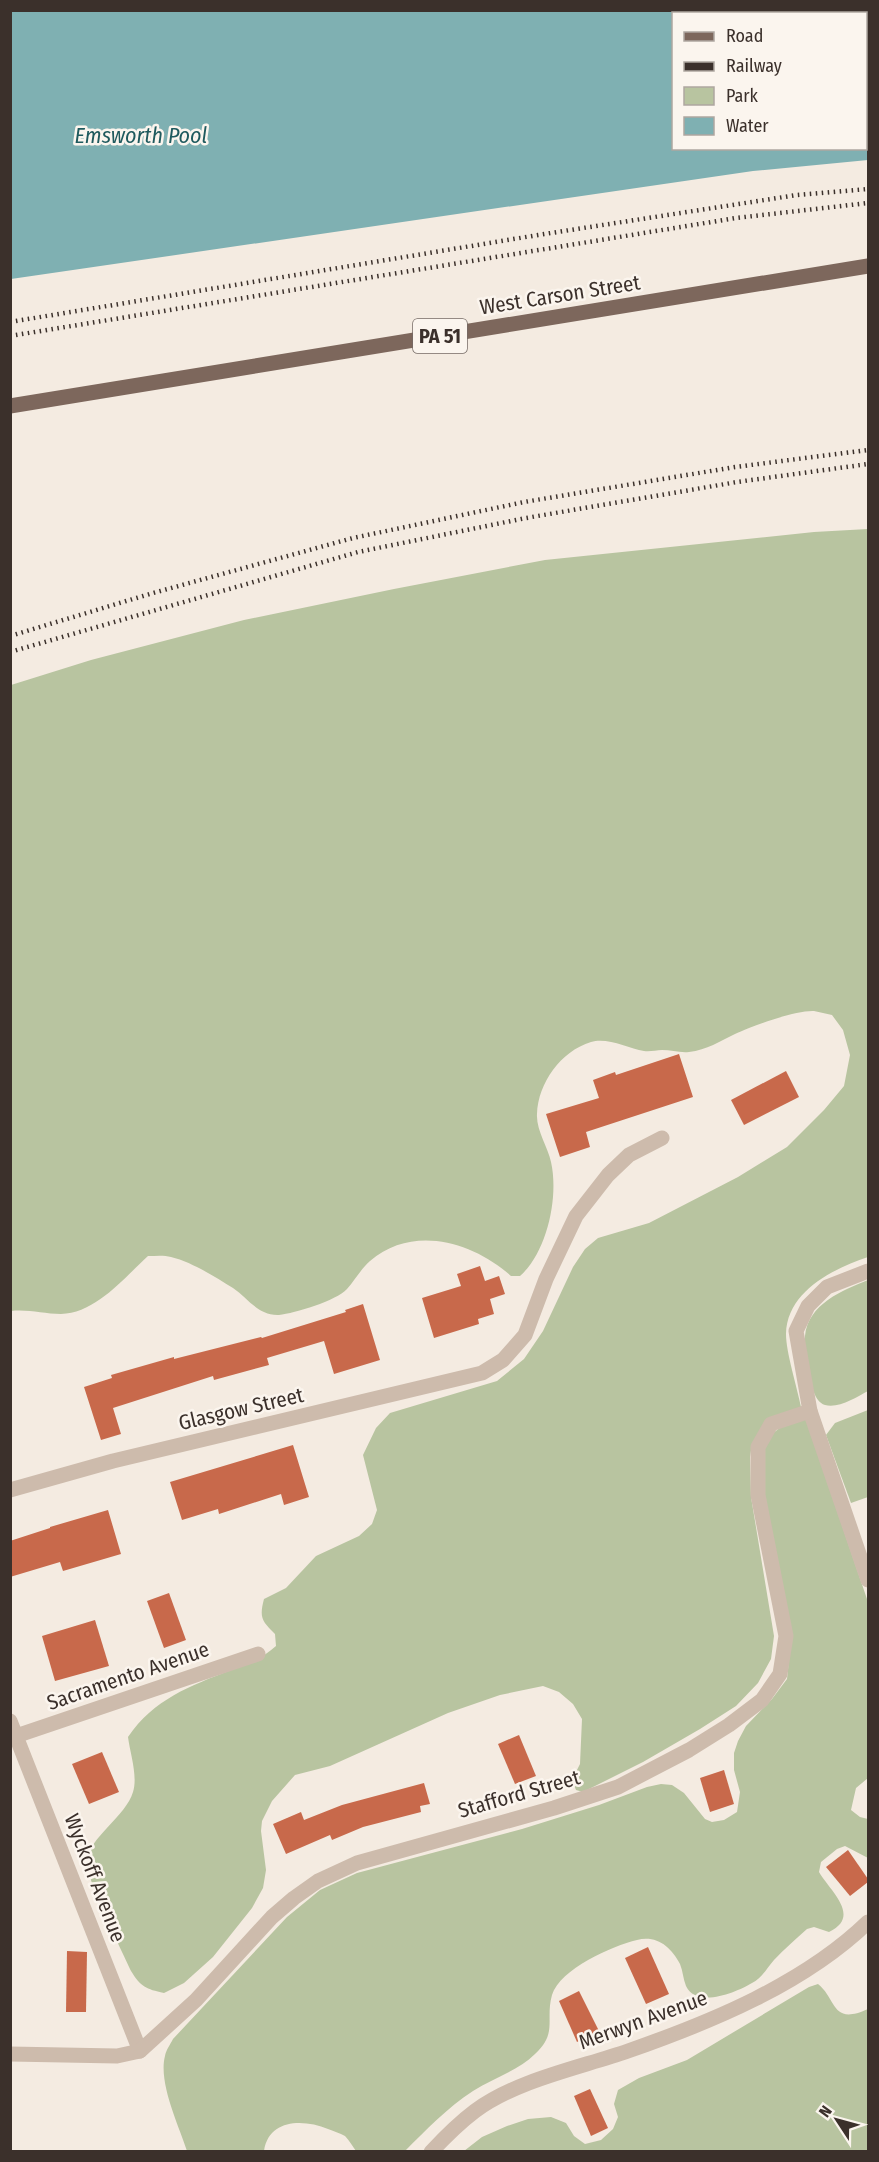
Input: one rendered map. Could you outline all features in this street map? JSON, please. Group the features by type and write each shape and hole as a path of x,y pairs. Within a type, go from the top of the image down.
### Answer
{"main road":[{"name":"West Carson Street","path":"10,406 868,266"}],"street":[{"name":"Glasgow Street","path":"10,1490 113,1461 482,1373 503,1360 525,1335 546,1279 576,1216 608,1175 629,1155 662,1138"},
{"path":"868,1271 827,1287 808,1306 796,1331 810,1411 868,1580"},
{"name":"Stafford Street","path":"140,2050 196,2000 272,1917 318,1881 357,1863 554,1808 618,1787 689,1750 729,1725 762,1700 780,1674 786,1636 758,1495 758,1447 771,1424 810,1411"},
{"name":"Sacramento Avenue","path":"13,1732 258,1654"},
{"name":"Wyckoff Avenue","path":"13,1732 140,2050"},
{"name":"Merwyn Avenue","path":"431,2151 476,2110 507,2093 552,2074 639,2047 748,2002 805,1972 854,1936 868,1922"},
{"path":"10,2054 117,2056 140,2050"}],"green space":[{"path":"868,529 868,1257 827,1275 803,1294 794,1306 788,1319 786,1341 801,1407 752,1444 751,1497 774,1636 771,1659 758,1683 736,1706 643,1762 583,1792 576,1790 572,1780 580,1764 582,1719 573,1704 559,1692 543,1686 500,1695 448,1713 330,1766 295,1775 272,1801 262,1821 261,1831 266,1870 263,1888 252,1908 213,1957 184,1983 164,1993 148,1988 138,1981 131,1971 98,1898 87,1860 94,1843 123,1810 133,1792 134,1772 128,1737 149,1713 174,1695 255,1660 276,1646 275,1634 263,1619 264,1599 286,1588 316,1556 359,1536 372,1524 377,1510 363,1455 376,1428 390,1413 497,1381 524,1359 543,1331 573,1267 585,1249 598,1238 649,1223 738,1177 787,1147 844,1086 850,1055 843,1030 832,1015 814,1011 774,1019 696,1051 646,1051 604,1041 580,1046 553,1070 538,1102 538,1126 551,1162 553,1176 552,1207 544,1239 529,1266 520,1276 511,1276 479,1254 461,1247 442,1242 405,1243 387,1250 370,1261 347,1289 334,1298 305,1309 272,1315 259,1310 233,1288 187,1262 168,1256 148,1256 109,1293 86,1308 61,1314 11,1311 11,685 91,660 244,620 545,560 814,532"},
{"path":"868,1280 868,1391 841,1404 825,1405 816,1397 811,1381 805,1346 808,1325 813,1315 828,1300"},
{"path":"868,1410 868,1497 851,1503 826,1435 835,1423"},
{"path":"806,1419 868,1602 868,1778 856,1788 851,1810 860,1817 868,1819 868,1858 845,1846 837,1849 821,1862 819,1872 836,1895 843,1911 843,1919 838,1926 829,1932 814,1927 807,1929 756,1981 727,1994 708,1998 691,1993 686,1986 676,1958 668,1948 657,1941 637,1940 601,1953 565,1976 557,1985 550,2004 549,2033 535,2054 513,2070 463,2098 405,2151 356,2151 343,2135 318,2126 298,2123 280,2127 267,2140 264,2151 187,2151 164,2079 167,2050 173,2039 287,1917 320,1890 357,1873 522,1829 661,1784 672,1785 684,1793 705,1819 712,1822 724,1820 737,1812 740,1792 734,1770 734,1753 746,1726 772,1699 787,1679 792,1631 763,1495 764,1450 772,1434 782,1426"},
{"path":"818,1984 841,2013 856,2013 868,2009 868,2151 464,2151 482,2137 507,2126 528,2119 551,2117 566,2123 574,2136 585,2144 601,2140 613,2129 618,2117 614,2104 618,2090 639,2078 687,2060 809,1987"}],"water":[{"name":"Emsworth Pool","path":"10,11 868,11 868,160 753,171 11,279"}],"building":[{"path":"679,1054 693,1097 586,1132 590,1147 560,1157 546,1114 599,1098 593,1080 615,1072 616,1075"},
{"path":"786,1071 799,1097 744,1125 731,1100"},
{"path":"480,1266 485,1281 499,1276 505,1294 490,1299 494,1314 478,1319 479,1324 434,1338 422,1298 461,1286 457,1274"},
{"path":"363,1304 380,1360 334,1374 324,1341 267,1358 269,1365 214,1380 213,1376 113,1408 121,1434 101,1440 84,1387 112,1378 111,1375 174,1357 174,1359 262,1338 346,1312 345,1310"},
{"path":"293,1445 309,1497 284,1505 281,1494 219,1514 218,1509 182,1520 170,1482"},
{"path":"108,1510 121,1554 63,1571 60,1562 10,1577 10,1541"},
{"path":"169,1593 186,1640 164,1648 147,1601"},
{"path":"95,1620 109,1666 55,1681 42,1636"},
{"path":"519,1735 536,1776 515,1784 498,1744"},
{"path":"102,1752 119,1792 89,1804 72,1764"},
{"path":"724,1770 734,1804 710,1812 700,1778"},
{"path":"424,1783 430,1804 420,1806 421,1812 363,1827 332,1840 330,1835 286,1854 273,1824 301,1812 304,1820 342,1805"},
{"path":"848,1850 868,1879 868,1882 850,1896 826,1867"},
{"path":"648,1947 669,1994 646,2004 625,1958"},
{"path":"67,1951 87,1952 86,2012 66,2012"},
{"path":"579,1991 599,2031 577,2042 559,2001"},
{"path":"590,2089 608,2128 591,2136 574,2096"}],"railway":[{"path":"10,322 538,235 797,195 868,189"},
{"path":"10,336 736,218 868,203"},
{"path":"10,636 153,593 353,538 524,502 735,467 868,450"},
{"path":"10,652 358,552 526,518 737,482 868,464"}]}
